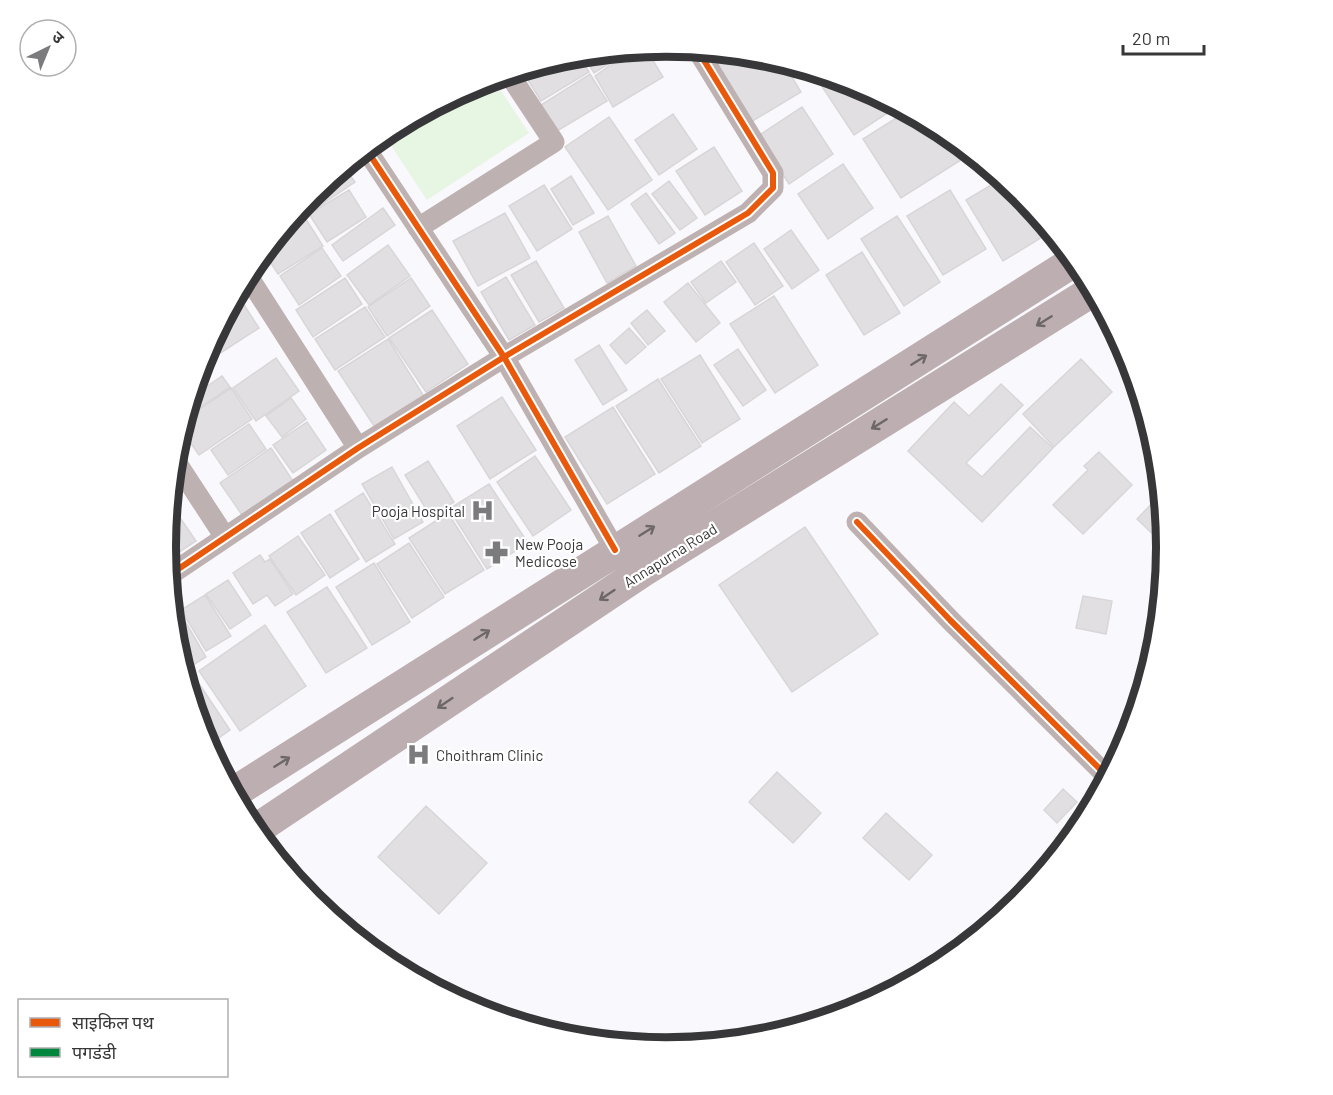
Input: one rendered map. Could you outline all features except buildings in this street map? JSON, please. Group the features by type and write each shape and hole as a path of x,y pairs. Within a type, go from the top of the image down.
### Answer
{"main road":[{"path":"240,788 1067,265"},
{"name":"Annapurna Road","path":"263,825 643,571 1086,295"}],"street":[{"path":"177,570 358,448 504,357 748,213 773,188 773,173 705,59"},
{"path":"418,228 554,142 514,82"},
{"path":"371,156 504,357 615,550"},
{"path":"253,284 358,448"},
{"path":"182,471 225,537"},
{"path":"857,522 950,620 1102,771"}],"green space":[{"path":"498,87 529,133 427,200 389,143 450,108"}],"cycle path":[{"path":"177,570 358,448 504,357 748,213 773,188 773,173 703,58"},
{"path":"371,156 504,357 615,550"},
{"path":"857,522 950,620 1102,771"}],"place":[{"name":"Pooja Hospital","path":"483,511"},
{"name":"New Pooja Medicose","path":"497,553"},
{"name":"Choithram Clinic","path":"418,755"}]}
